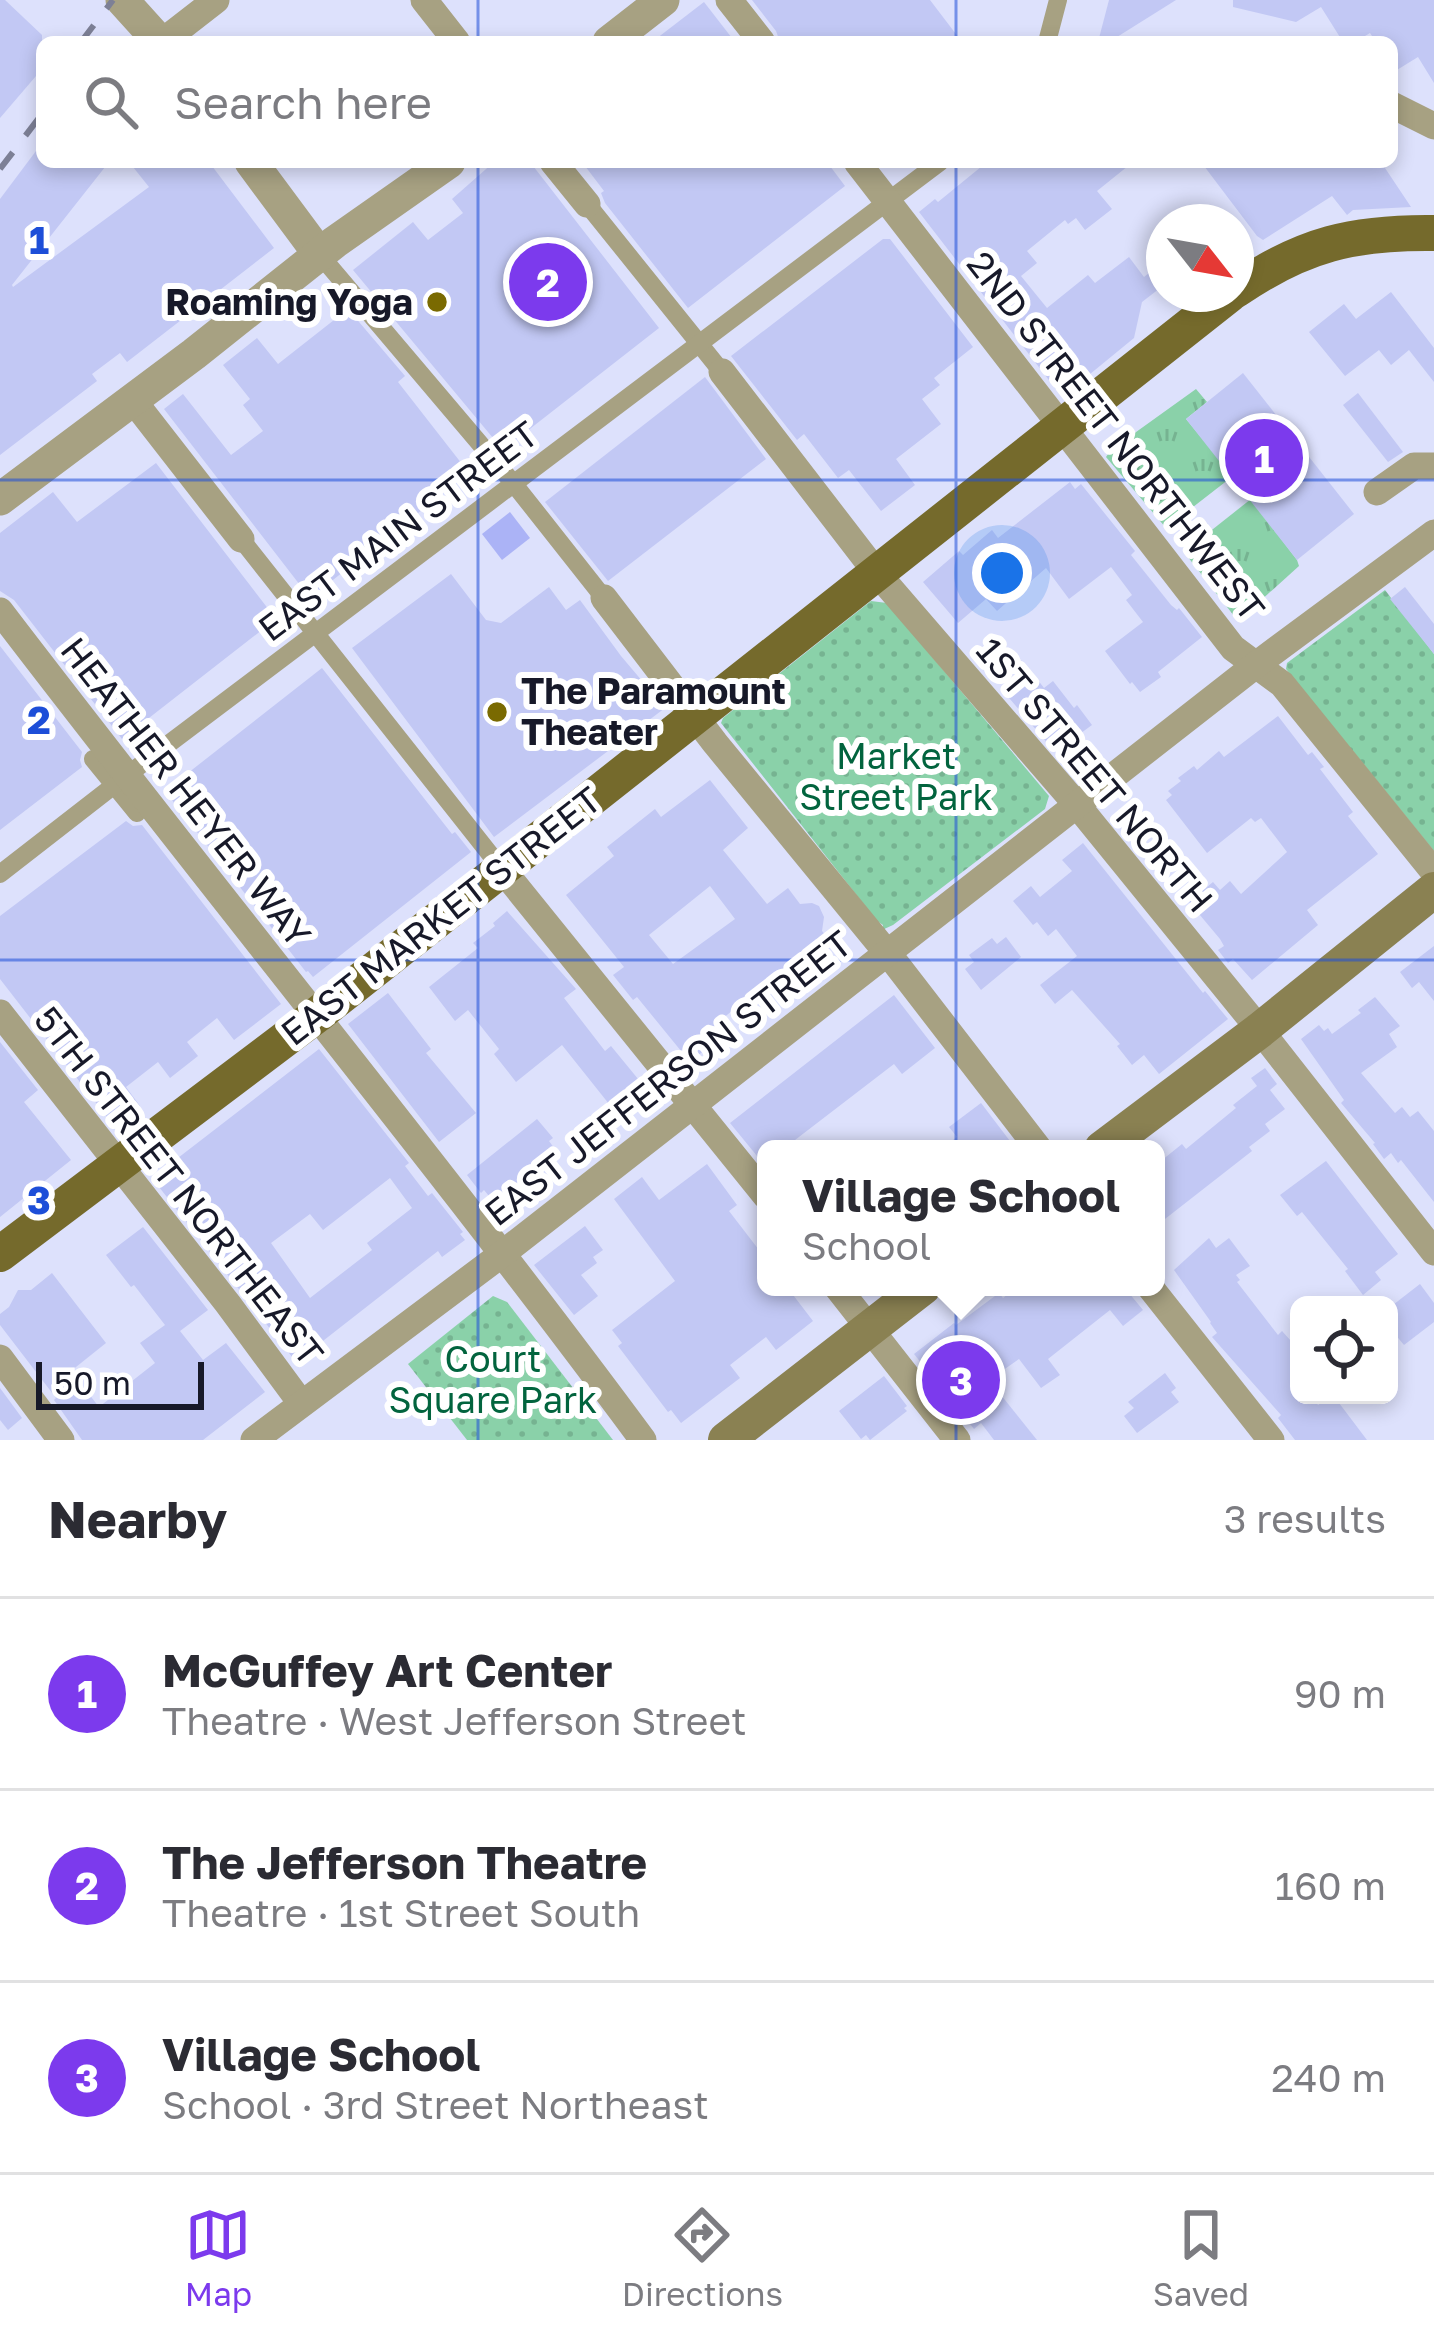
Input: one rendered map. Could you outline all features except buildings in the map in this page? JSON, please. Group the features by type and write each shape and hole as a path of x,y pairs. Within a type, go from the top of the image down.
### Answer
{"main road":[{"name":"EAST MARKET STREET","path":"1254,280 1324,244 1361,235 1434,232"},
{"path":"1386,234 1434,248"},
{"name":"EAST MARKET STREET","path":"0,1254 317,1015 1207,312"},
{"path":"1114,1140 1434,890"},
{"path":"726,1440 911,1296"}],"street":[{"path":"122,0 155,36"},
{"path":"169,36 216,0"},
{"path":"424,0 452,36"},
{"path":"617,36 663,0"},
{"path":"729,0 757,36"},
{"path":"1049,36 1058,0"},
{"path":"1398,108 1434,126"},
{"path":"255,168 320,255 514,484 1032,1140"},
{"path":"0,499 441,168"},
{"path":"558,168 587,204"},
{"name":"2ND STREET NORTHWEST","path":"862,168 1233,648 1282,684 1434,872"},
{"name":"EAST MAIN STREET","path":"0,874 932,168"},
{"name":"1ST STREET NORTH","path":"587,204 876,572 1077,805 1434,1252"},
{"path":"131,399 757,1184"},
{"path":"1377,492 1414,466 1434,466"},
{"name":"EAST JEFFERSON STREET","path":"254,1440 502,1254 1257,664 1434,533"},
{"name":"HEATHER HEYER WAY","path":"0,611 643,1440"},
{"path":"115,744 137,813"},
{"path":"93,759 157,798"},
{"name":"5TH STREET NORTHEAST","path":"0,1013 301,1403"},
{"path":"844,1296 957,1440"},
{"path":"1157,1296 1271,1440"},
{"path":"0,1358 61,1440"}],"green space":[{"path":"1196,389 1207,402 1186,419 1233,476 1166,528 1106,457"},
{"path":"1251,499 1299,566 1238,621 1184,552"},
{"path":"1385,590 1434,654 1434,851 1286,669 1287,663"},
{"name":"Market Street Park","path":"871,601 887,603 1049,796 1045,809 882,930 883,925 721,723"},
{"name":"Court Square Park","path":"493,1296 507,1302 613,1440 467,1440 408,1364"}],"water":[{"path":"510,512 530,538 502,560 482,534"}],"railway":[{"path":"86,36 113,0"},
{"path":"0,169 36,122"}],"place":[{"name":"The Jefferson Theatre","path":"548,282"},
{"name":"Roaming Yoga","path":"437,302"},
{"name":"McGuffey Art Center","path":"1264,458"},
{"name":"The Paramount Theater","path":"497,712"},
{"name":"Village School","path":"961,1380"}]}
